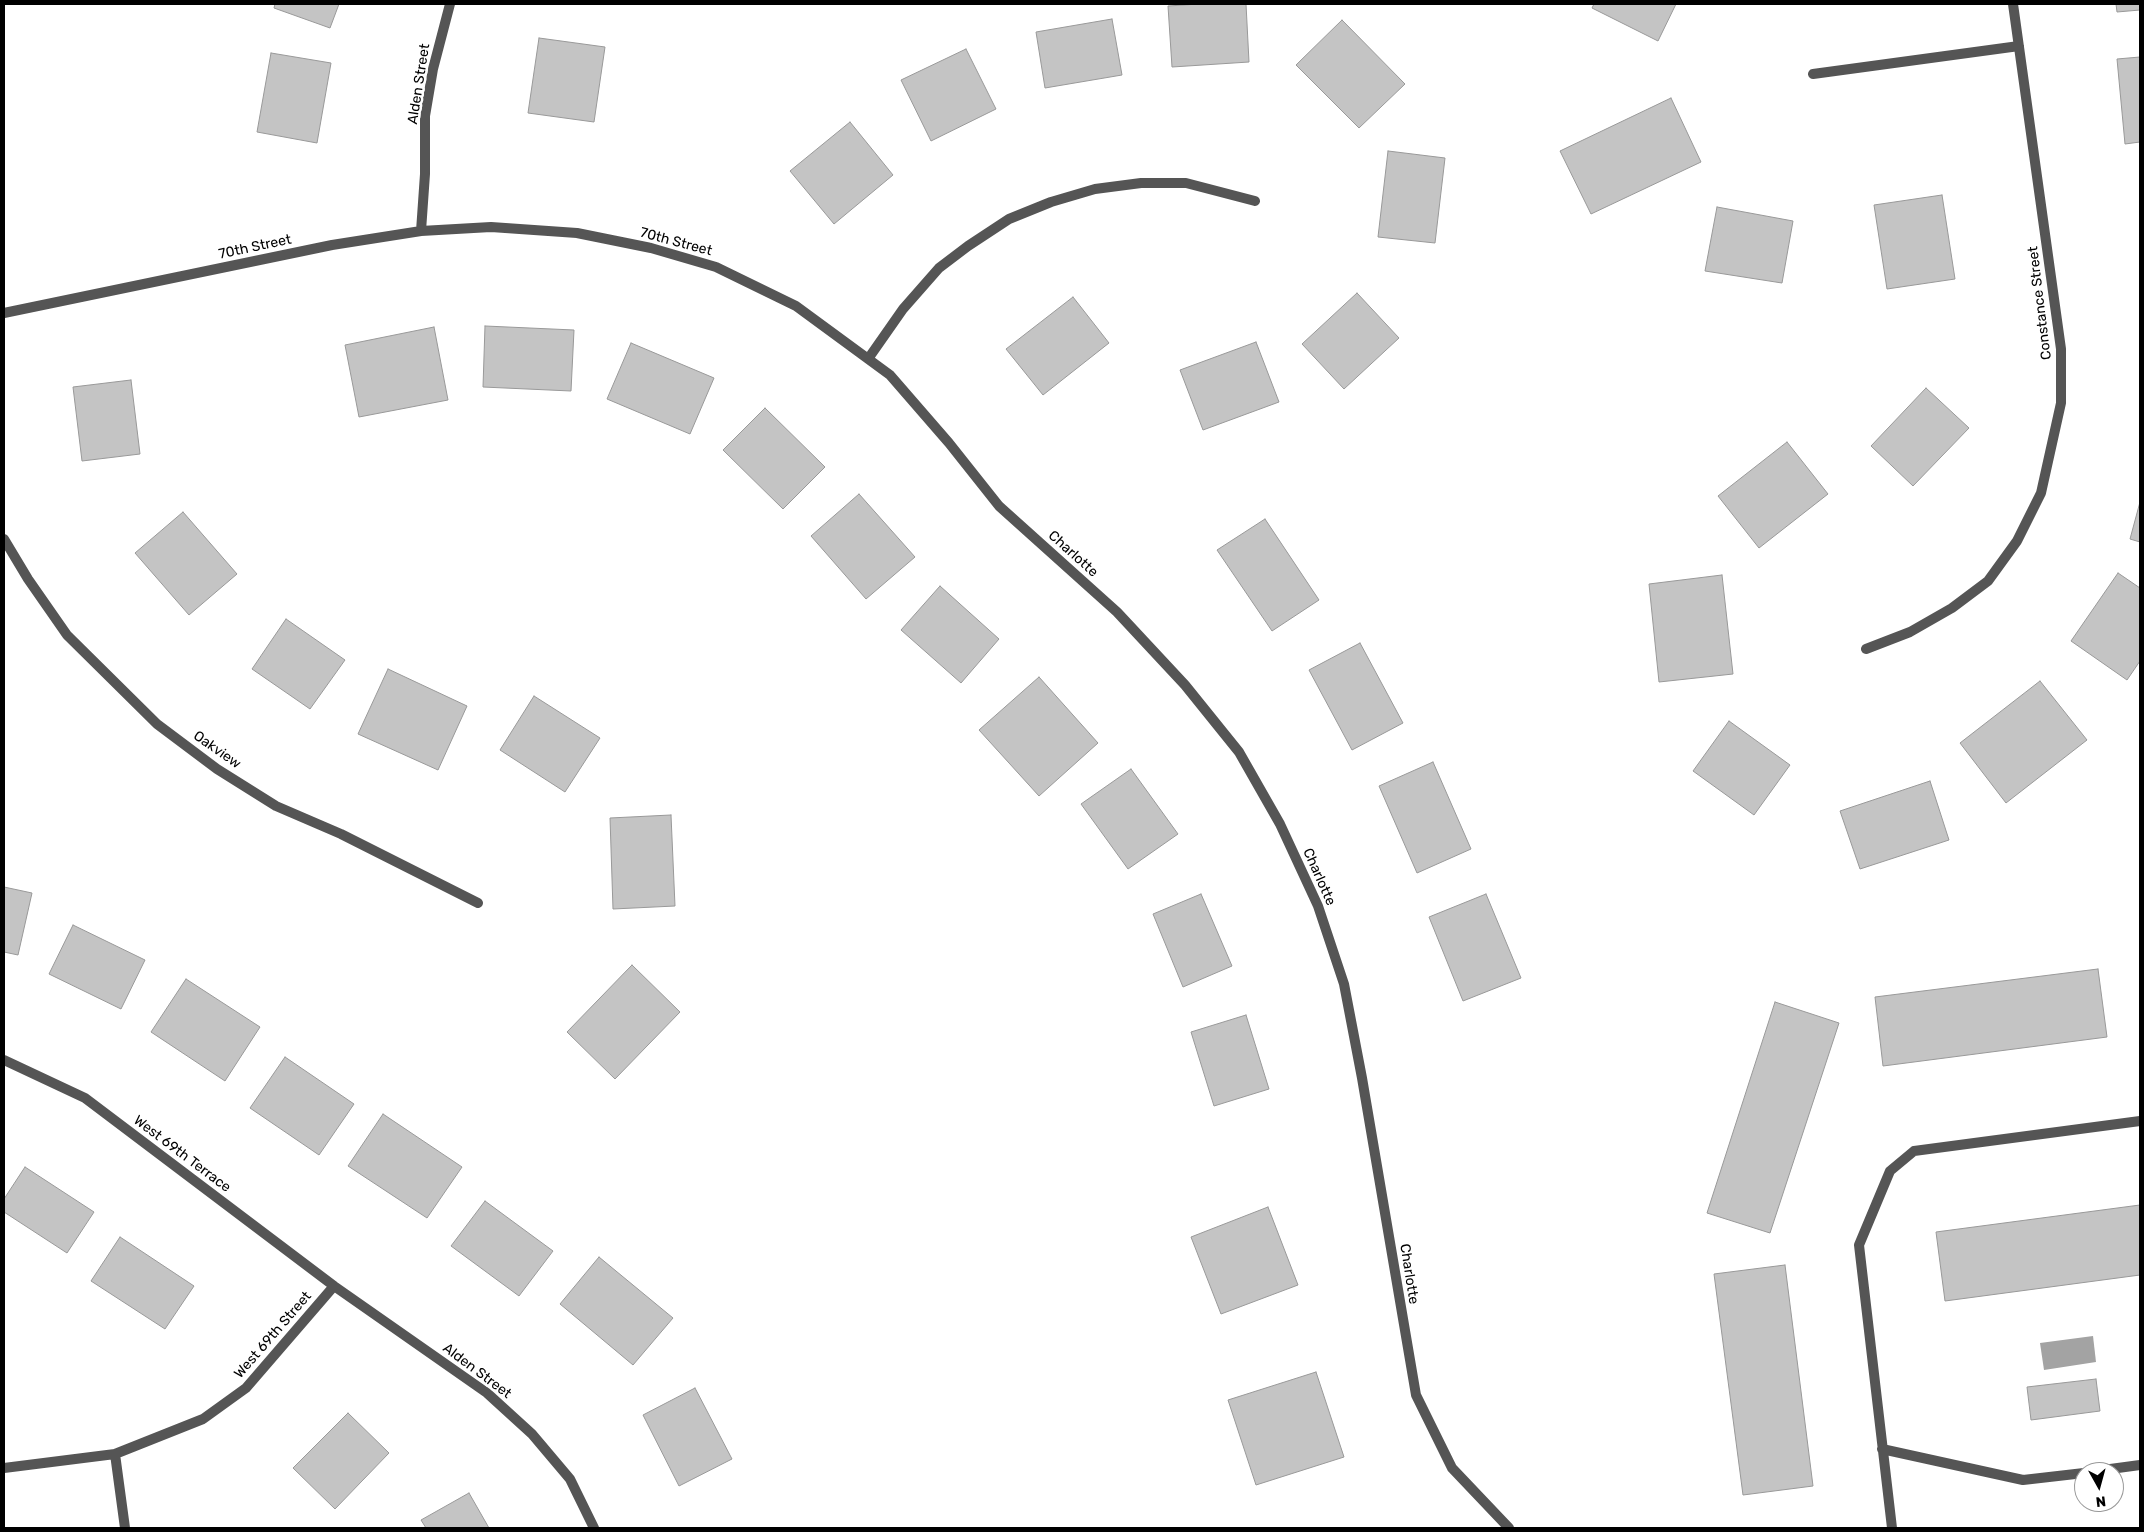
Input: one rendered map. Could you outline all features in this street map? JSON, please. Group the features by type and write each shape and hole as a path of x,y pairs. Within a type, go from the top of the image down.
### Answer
{"street":[{"name":"Alden Street","path":"421,231 425,174 425,116 433,69 450,4"},
{"name":"Constance Street","path":"1866,649 1910,632 1952,608 1988,581 2017,541 2041,493 2061,402 2061,349 2013,4"},
{"path":"1813,74 2019,46"},
{"path":"868,360 903,309 939,268 1009,219 1051,202 1095,189 1141,183 1186,183 1255,201"},
{"name":"70th Street","path":"4,313 332,245 421,231 491,227 577,234 650,248 716,267 796,306 868,360"},
{"name":"Charlotte","path":"868,360 890,375 949,443 999,506 1117,612 1185,684 1240,752 1280,824 1318,906 1344,984 1362,1078 1416,1395 1452,1468 1509,1528"},
{"name":"Oakview","path":"4,539 67,635 157,724 217,769 276,806 341,834 478,903"},
{"name":"West 69th Terrace","path":"4,1060 84,1098 334,1286"},
{"path":"1892,1528 1859,1245 1890,1171 1914,1151 2140,1121"},
{"name":"Alden Street","path":"334,1286 487,1393 532,1434 570,1479 594,1528"},
{"name":"West 69th Street","path":"4,1468 115,1454 203,1418 246,1388 334,1286"},
{"path":"1882,1449 2023,1480 2074,1473"},
{"path":"115,1454 125,1528"},
{"path":"2124,1467 2140,1465"}],"shaded area":[{"path":"2093,1336 2096,1362 2044,1370 2040,1343"}],"building":[{"path":"275,4 339,4 330,28 274,8"},
{"path":"1246,4 1249,62 1172,67 1168,6"},
{"path":"1594,4 1676,4 1658,41 1592,8"},
{"path":"2116,4 2140,4 2140,10 2117,12"},
{"path":"1112,19 1122,75 1045,88 1036,32"},
{"path":"1342,20 1405,84 1359,128 1296,65"},
{"path":"539,38 605,47 594,122 528,113"},
{"path":"966,49 996,109 931,141 901,80"},
{"path":"271,53 331,63 317,143 257,132"},
{"path":"2140,57 2140,142 2125,144 2117,59"},
{"path":"1671,98 1701,162 1591,214 1560,151"},
{"path":"850,122 893,175 834,224 790,171"},
{"path":"1388,151 1445,158 1435,243 1378,237"},
{"path":"1942,195 1955,279 1887,289 1874,205"},
{"path":"1717,207 1793,221 1782,283 1705,271"},
{"path":"1357,293 1399,338 1344,389 1302,344"},
{"path":"1073,297 1109,343 1043,395 1006,349"},
{"path":"485,326 574,330 571,391 483,387"},
{"path":"434,327 448,400 359,417 345,345"},
{"path":"1256,342 1279,402 1203,430 1180,370"},
{"path":"631,343 714,378 690,434 607,399"},
{"path":"131,380 140,454 82,461 73,387"},
{"path":"1926,388 1969,428 1913,486 1871,446"},
{"path":"765,408 825,467 783,509 723,450"},
{"path":"1787,442 1828,494 1759,548 1718,496"},
{"path":"859,494 915,557 866,599 811,536"},
{"path":"2140,502 2140,542 2130,539"},
{"path":"183,512 237,574 189,615 135,553"},
{"path":"1265,519 1319,600 1272,631 1217,550"},
{"path":"2118,573 2140,588 2140,661 2127,680 2071,641"},
{"path":"1722,575 1733,674 1659,682 1649,584"},
{"path":"940,586 999,639 961,683 901,630"},
{"path":"286,619 345,660 310,709 252,669"},
{"path":"1360,643 1403,723 1352,750 1309,670"},
{"path":"388,669 467,706 438,770 358,734"},
{"path":"1039,677 1098,743 1039,796 979,730"},
{"path":"2040,681 2087,740 2006,803 1960,743"},
{"path":"534,696 600,738 565,792 500,750"},
{"path":"1729,721 1790,765 1754,815 1693,771"},
{"path":"1433,762 1471,849 1417,873 1379,786"},
{"path":"1131,769 1178,834 1128,869 1081,804"},
{"path":"1930,781 1949,840 1860,869 1840,811"},
{"path":"671,815 675,906 613,909 610,818"},
{"path":"4,887 32,893 18,955 4,952"},
{"path":"1201,894 1232,966 1183,987 1153,914"},
{"path":"1486,894 1521,978 1463,1001 1429,917"},
{"path":"73,925 145,960 121,1009 49,974"},
{"path":"632,965 680,1012 615,1079 567,1032"},
{"path":"2098,969 2107,1037 1883,1066 1875,997"},
{"path":"186,979 260,1027 225,1081 151,1032"},
{"path":"1775,1002 1839,1023 1770,1233 1707,1213"},
{"path":"1246,1015 1269,1089 1214,1106 1191,1032"},
{"path":"285,1057 354,1104 319,1155 250,1108"},
{"path":"383,1114 462,1167 427,1218 348,1166"},
{"path":"25,1167 94,1212 67,1253 4,1212 4,1199"},
{"path":"485,1201 553,1251 519,1296 451,1246"},
{"path":"2140,1205 2140,1275 1945,1301 1936,1232"},
{"path":"1268,1207 1298,1285 1221,1314 1191,1237"},
{"path":"120,1237 194,1286 165,1329 91,1281"},
{"path":"599,1257 673,1318 633,1365 560,1304"},
{"path":"1785,1265 1813,1486 1743,1495 1714,1274"},
{"path":"1316,1372 1344,1457 1256,1485 1228,1400"},
{"path":"2096,1379 2100,1411 2031,1420 2027,1387"},
{"path":"695,1388 732,1459 679,1486 643,1415"},
{"path":"348,1413 389,1453 335,1509 293,1468"},
{"path":"469,1493 489,1528 426,1528 421,1520"}]}
